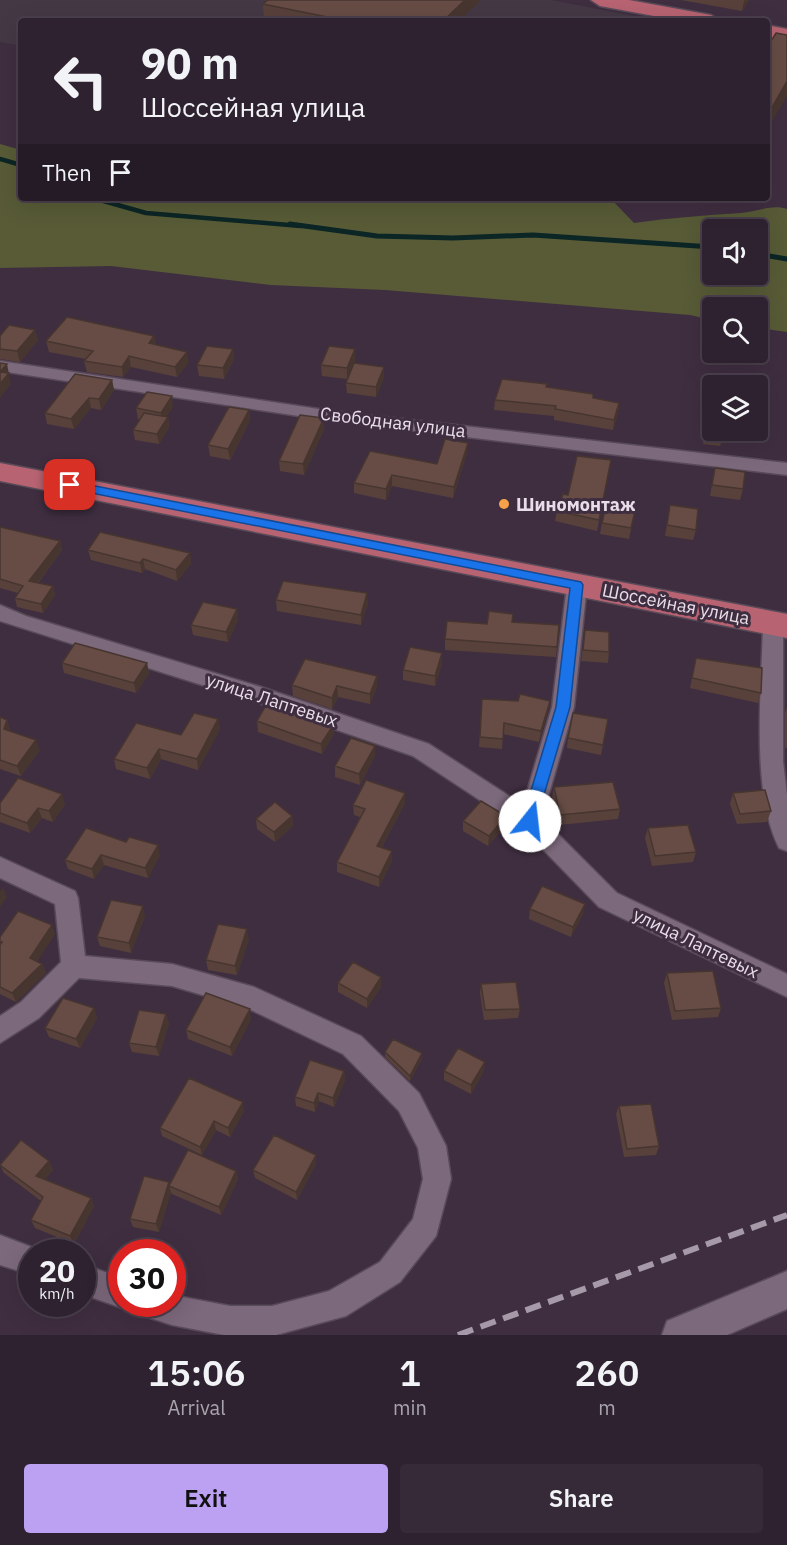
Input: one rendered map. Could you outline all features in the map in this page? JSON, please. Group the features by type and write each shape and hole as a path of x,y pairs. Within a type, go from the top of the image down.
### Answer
{"main road":[{"path":"600,0 695,18"},
{"path":"770,32 787,35"},
{"name":"Шоссейная улица","path":"0,472 780,625"}],"street":[{"name":"Свободная улица","path":"0,366 332,416 787,469"},
{"path":"530,821 563,707 577,585"},
{"name":"улица Лаптевых","path":"0,612 19,621 253,693 421,750 530,821 608,900 787,986"},
{"path":"780,625 772,761 776,799 787,841"},
{"path":"0,867 66,898 74,966"},
{"path":"0,1031 30,1010 74,966"},
{"path":"74,966 172,975 254,999 352,1045 409,1102 432,1146 437,1179 426,1226 390,1272 335,1305 272,1321 230,1321 186,1312"},
{"path":"0,1250 18,1256"},
{"path":"681,1335 787,1290"}],"shaded area":[{"path":"0,0 551,0 644,18 18,18 18,45 0,42"}],"green space":[{"path":"0,144 18,149 18,201 613,201 634,223 770,208 787,209 787,332 768,329 768,297 702,297 702,318 385,290 271,285 111,266 0,268"}],"building":[{"path":"268,0 465,0 446,18 332,18 263,4"},
{"path":"776,33 787,35 787,81 770,111 770,43"},
{"path":"67,317 154,336 149,343 187,352 175,367 129,356 122,367 84,361 93,351 46,341"},
{"path":"9,325 35,330 17,351 0,349 0,336"},
{"path":"207,346 233,349 223,368 197,365"},
{"path":"329,346 355,349 347,368 321,365"},
{"path":"0,363 7,364 0,372"},
{"path":"354,363 384,367 376,387 346,383"},
{"path":"0,372 9,373 0,384"},
{"path":"75,374 112,380 99,399 89,398 71,419 45,413"},
{"path":"502,379 547,384 546,387 593,394 593,398 619,403 614,420 555,409 556,406 495,400"},
{"path":"147,392 172,396 161,413 136,408"},
{"path":"229,407 249,410 228,449 208,445"},
{"path":"144,413 168,417 157,434 133,430"},
{"path":"300,415 324,418 303,464 279,461"},
{"path":"445,439 468,443 454,487 392,475 386,489 354,483 370,451 437,464"},
{"path":"577,456 611,460 599,520 557,511 563,494 568,495"},
{"path":"715,468 745,472 743,489 712,485"},
{"path":"670,505 698,509 696,530 667,525"},
{"path":"606,506 635,511 631,528 602,523"},
{"path":"0,527 60,541 29,581 53,586 41,604 15,598 23,586 0,579"},
{"path":"100,532 190,553 176,570 143,559 140,563 88,550"},
{"path":"283,581 367,593 361,615 276,600"},
{"path":"203,602 237,609 226,632 191,625"},
{"path":"489,611 513,614 512,622 559,625 557,647 445,639 447,621 487,624"},
{"path":"585,630 609,632 609,652 583,650"},
{"path":"75,643 147,663 134,683 62,663"},
{"path":"410,647 442,653 435,676 403,670"},
{"path":"696,658 762,668 761,693 692,678"},
{"path":"305,659 377,676 370,694 337,686 332,698 292,685"},
{"path":"520,694 550,701 541,731 504,723 503,739 480,737 482,699 518,701"},
{"path":"269,700 323,718 322,720 334,724 321,744 257,721"},
{"path":"194,713 218,719 197,759 159,749 147,768 114,759 136,723 181,735"},
{"path":"573,713 608,719 603,745 568,738"},
{"path":"0,717 7,720 4,729 36,740 17,766 0,760"},
{"path":"351,738 375,746 359,774 335,766"},
{"path":"18,778 62,794 49,811 38,808 27,823 0,813 0,803"},
{"path":"366,780 405,793 377,846 392,851 379,877 337,862 365,809 353,805"},
{"path":"613,782 620,809 560,815 554,787"},
{"path":"765,790 771,811 740,814 733,793"},
{"path":"481,801 506,816 489,836 463,821"},
{"path":"275,802 292,816 274,832 256,819"},
{"path":"688,825 696,852 655,856 648,828"},
{"path":"86,828 126,842 129,837 158,845 145,868 101,855 92,869 65,860"},
{"path":"542,886 585,904 573,927 530,909"},
{"path":"111,900 143,906 129,943 97,937"},
{"path":"18,911 52,925 30,958 42,964 12,993 0,987 0,945 2,942 0,942 0,937"},
{"path":"218,924 247,929 235,966 206,960"},
{"path":"353,962 381,977 367,999 338,983"},
{"path":"713,971 721,1008 675,1011 667,973"},
{"path":"516,982 520,1009 485,1010 481,984"},
{"path":"206,993 250,1009 230,1047 186,1030"},
{"path":"63,998 94,1008 76,1039 45,1028"},
{"path":"139,1010 166,1014 156,1047 129,1043"},
{"path":"393,1039 422,1053 410,1076 385,1052"},
{"path":"458,1048 485,1062 471,1085 444,1071"},
{"path":"310,1060 344,1071 333,1098 318,1093 314,1103 295,1097"},
{"path":"189,1078 243,1102 228,1128 214,1121 200,1147 160,1128"},
{"path":"651,1104 659,1146 627,1149 619,1106"},
{"path":"274,1135 316,1155 296,1192 253,1170"},
{"path":"21,1140 49,1161 36,1176 91,1198 70,1236 31,1220 43,1197 0,1165"},
{"path":"188,1150 236,1171 219,1207 169,1186"},
{"path":"144,1176 169,1182 156,1224 130,1219"}],"waterway":[{"path":"0,159 18,164"},
{"path":"104,201 146,213 301,226"},
{"path":"290,224 377,236 453,238 533,235 702,246"},
{"path":"768,256 787,259"}],"railway":[{"path":"458,1335 787,1215"}],"place":[{"name":"Шиномонтаж","path":"504,504"}],"route":[{"path":"70,485 577,585 563,707 530,821"}]}
